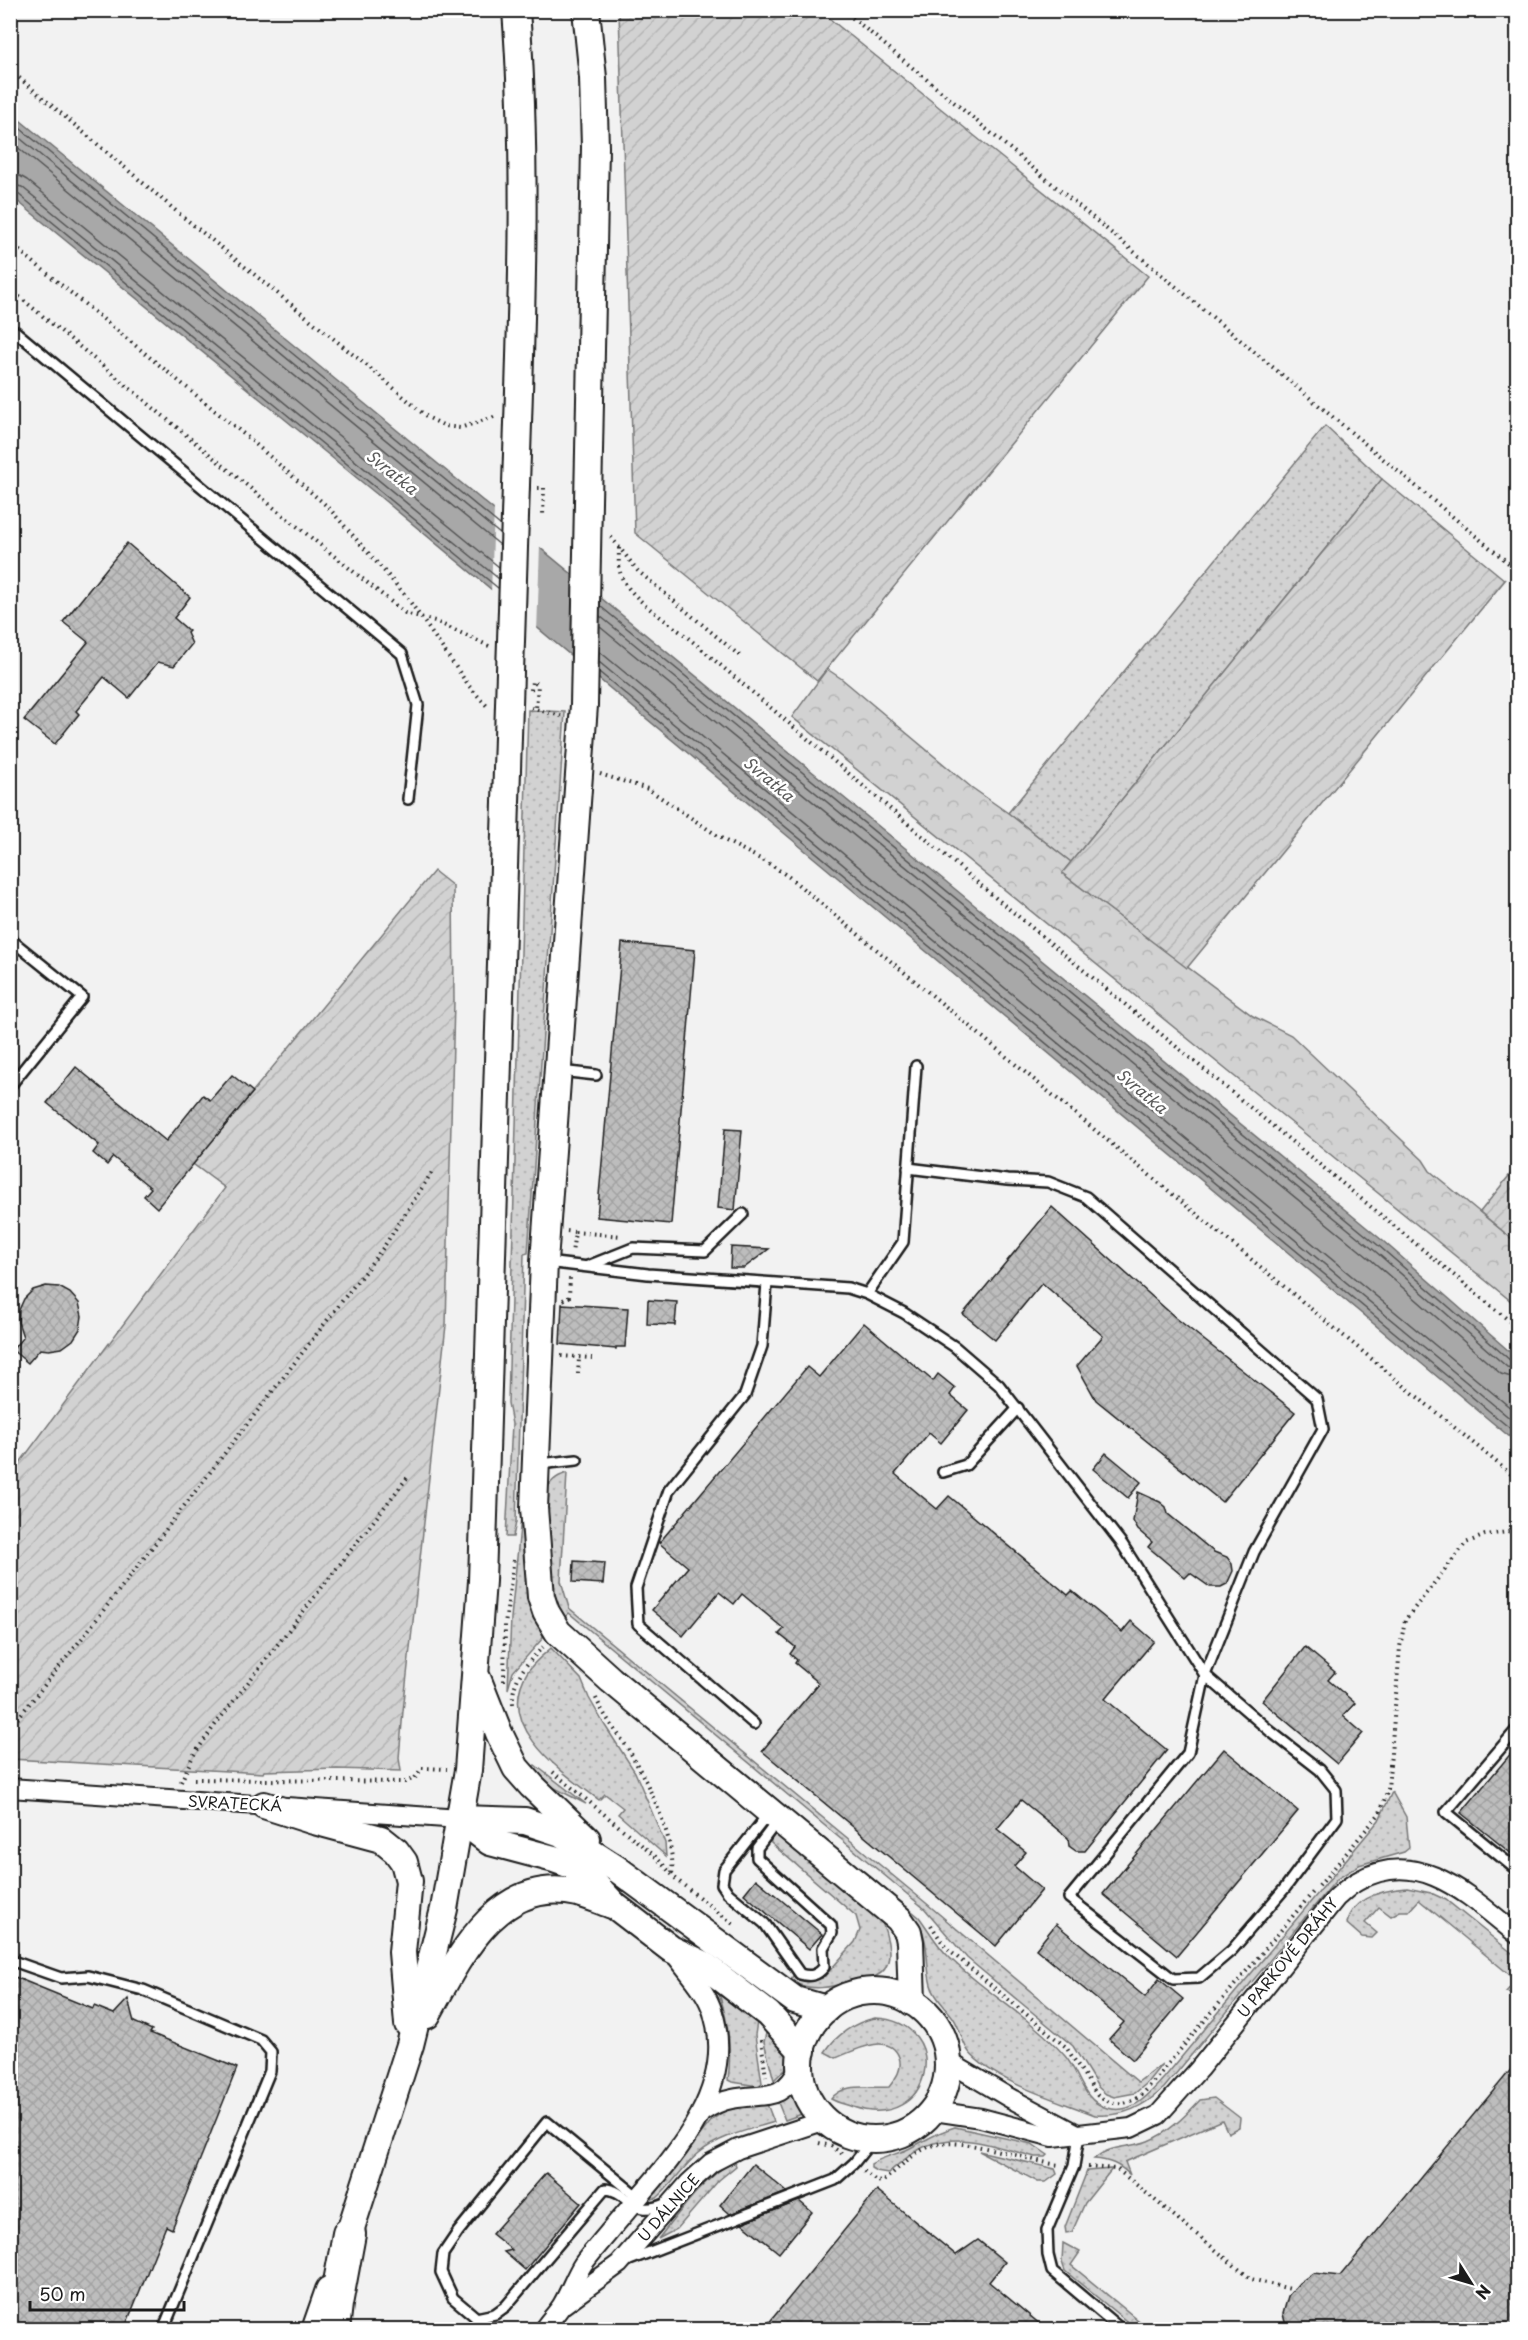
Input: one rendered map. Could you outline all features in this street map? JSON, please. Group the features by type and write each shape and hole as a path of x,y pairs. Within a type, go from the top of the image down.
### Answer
{"highway":[{"path":"333,2330 349,2234"}],"street":[{"path":"315,2330 349,2234 410,2045 444,1909 468,1770 482,1581 519,414 523,203 521,92 516,10"},
{"path":"586,10 595,147 587,508 588,565 584,705 544,1262 534,1508 542,1597 546,1612 558,1632 611,1680 904,1925 910,1942 912,2002"},
{"path":"475,1674 516,1768 617,1869"},
{"name":"SVRATECKÁ","path":"10,1788 460,1819"},
{"path":"264,1805 381,1839 396,1851 404,1862 409,1881 402,1952 410,2045"},
{"path":"460,1819 512,1819 538,1824 561,1833 617,1869 795,2000 826,2009"},
{"path":"460,1819 490,1842 571,1864 594,1882 615,1906 671,1949 703,1964 768,2014 801,2059 803,2091 819,2132 874,2138 887,2137 910,2130 926,2120 934,2111 946,2089 949,2062 944,2038 922,2009 912,2002 891,1994 868,1992 846,1997 826,2009 810,2029 801,2059 788,2086 763,2097 733,2098 702,2112"},
{"name":"U PARKOVÉ DRÁHY","path":"934,2111 981,2118 1053,2137 1131,2128 1158,2115 1199,2069 1336,1898 1357,1881 1374,1873 1397,1870 1433,1874 1453,1884 1518,1935"},
{"path":"410,2045 457,1958 470,1940 509,1904 532,1893 557,1891 578,1893 615,1906"},
{"name":"U DÁLNICE","path":"543,2330 562,2305 582,2266 690,2132 702,2112 715,2080 718,2036 713,2011 703,1992 671,1949"},
{"path":"949,2062 1079,2135"},
{"name":"U DÁLNICE","path":"562,2305 619,2265 699,2172 723,2155 819,2132"}],"lane":[{"path":"10,330 16,332 402,654 418,705 408,799"},
{"path":"10,939 82,997 10,1086"},
{"path":"867,1294 903,1242 916,1066"},
{"path":"558,1071 596,1075"},
{"path":"544,1262 767,1283 848,1288 867,1294 904,1313 955,1347 999,1385 1122,1544 1205,1675 1320,1770 1336,1790 1337,1818 1285,1888 1232,1950 1199,1978 1173,1979 1070,1898 1188,1753 1205,1675 1254,1552 1323,1429 1317,1399 1086,1197 1048,1182 1007,1180 908,1168"},
{"path":"586,1266 633,1248 705,1251 743,1214"},
{"path":"754,1724 638,1624 636,1588 669,1490 746,1395 762,1346 767,1283"},
{"path":"943,1472 966,1465 1018,1408"},
{"path":"536,1464 577,1460"},
{"path":"1518,1728 1446,1812 1518,1871"},
{"path":"775,1815 757,1848 756,1858 831,1925 832,1933 823,1948 824,1967 819,1973 808,1977 800,1974 765,1924 728,1893 722,1884 724,1870 775,1815"},
{"path":"10,1960 61,1978 88,1976 143,1990 261,2040 271,2052 270,2071 163,2330"},
{"path":"491,2330 453,2298 441,2272 443,2254 453,2238 547,2122 635,2201"},
{"path":"1079,2135 1074,2166 1047,2230 1046,2244 1052,2271 1122,2330"},
{"path":"619,2265 835,2180 854,2163 874,2138"},
{"path":"476,2318 495,2314 506,2306 605,2189 650,2209 675,2199"}],"path":[{"path":"843,10 1518,571"},
{"path":"10,70 176,211 435,423 460,428 500,415 519,414"},
{"path":"10,243 307,488 360,542 420,617 480,700 490,710 508,713"},
{"path":"10,289 405,613 435,621 489,646"},
{"path":"543,491 543,515"},
{"path":"587,508 628,561 740,656"},
{"path":"619,548 620,574 630,589 648,607 1000,902 1518,1328"},
{"path":"535,683 538,685 536,708"},
{"path":"579,767 648,789 702,827 770,864 789,877 1518,1480"},
{"path":"10,1728 84,1637 382,1248 434,1169"},
{"path":"574,1232 624,1236"},
{"path":"578,1374 579,1358"},
{"path":"176,1801 182,1779 193,1756 215,1725 407,1478"},
{"path":"926,1919 946,1948 1065,2047 1097,2095 1105,2101 1120,2105 1142,2095 1380,1813 1388,1788 1400,1647 1405,1620 1466,1543 1485,1535 1508,1532 1518,1537"},
{"path":"504,1691 505,1625 515,1547"},
{"path":"514,1713 513,1696 522,1669 558,1632"},
{"path":"595,1694 635,1761 653,1801 672,1849 672,1874"},
{"path":"551,1770 656,1857 672,1874 740,1928"},
{"path":"182,1779 405,1782"},
{"path":"768,2014 763,2024 761,2052 770,2095"},
{"path":"819,2132 822,2143 831,2146 876,2181 882,2182 912,2156 932,2146 954,2144 1074,2166 1117,2169 1251,2279 1294,2290"}],"green space":[{"path":"619,11 820,11 1148,276 817,681 635,533"},
{"path":"1325,426 1382,479 1071,862 1008,813"},
{"path":"1382,479 1505,580 1187,968 1062,873"},
{"path":"827,669 971,787 1071,862 1062,873 1253,1016 1291,1035 1423,1160 1430,1171 1517,1243 1517,1306 792,717"},
{"path":"528,710 565,712 528,1253 524,1254 516,1522 513,1537 506,1537 512,1424 508,1403"},
{"path":"434,871 453,886 454,1001 446,1325 403,1711 399,1758 401,1771 337,1769 264,1771 263,1773 11,1759 10,1476 225,1188 193,1164"},
{"path":"1517,1166 1517,1243 1480,1212"},
{"path":"567,1473 561,1581 569,1608 926,1903 1138,2082 1162,2064 1146,2084 1135,2093 1114,2097 1106,2094 1098,2087 1073,2046 967,1958 925,1909 569,1613 561,1621 550,1573 546,1493 554,1480"},
{"path":"521,1517 525,1527 543,1638 513,1672 508,1689 511,1618"},
{"path":"574,1631 919,1917 949,1957 1052,2042 1070,2063 1092,2099 1107,2108 1125,2109 1132,2106 1146,2097 1164,2078 1379,1820 1392,1792 1406,1817 1409,1848 1404,1852 1359,1865 1337,1879 1156,2095 1124,2112 1095,2115 1010,2081 980,2063 967,2049 954,2019 933,1990 929,1977 925,1939 919,1923 610,1665"},
{"path":"551,1648 581,1679 604,1724 635,1772 665,1843 666,1856 618,1814 623,1808 605,1794 599,1800 567,1776 536,1746 525,1729 519,1710 519,1691 530,1668"},
{"path":"535,1765 586,1804 539,1780 529,1770"},
{"path":"777,1833 882,1922 889,1952 887,1966 883,1972 873,1977 821,1988 806,1987 790,1981 794,1974 807,1981 823,1978 855,1942 860,1930 856,1916 771,1843 770,1836"},
{"path":"1407,1888 1431,1893 1446,1900 1517,1957 1517,1992 1513,1994 1506,1992 1516,1980 1419,1900 1409,1911 1400,1911 1391,1916 1379,1907 1365,1923 1377,1933 1372,1938 1362,1937 1346,1923 1355,1907 1370,1896"},
{"path":"718,1991 758,2015 755,2035 762,2083 758,2086 728,2080 729,2035"},
{"path":"875,2018 900,2024 917,2037 924,2055 924,2074 916,2091 901,2105 880,2111 853,2107 831,2099 837,2093 850,2088 889,2087 900,2065 899,2057 894,2049 887,2045 870,2045 836,2058 825,2052 847,2030"},
{"path":"768,2024 787,2047 786,2068 774,2080 764,2042"},
{"path":"794,2090 802,2114 785,2120 777,2100"},
{"path":"1214,2098 1240,2118 1239,2127 1228,2133 1222,2120 1125,2162 1130,2175 1114,2163 1094,2159 1106,2151 1156,2137 1176,2124 1200,2100"},
{"path":"745,2104 767,2104 774,2122 735,2134 707,2147 693,2158 657,2198 649,2199 712,2120 727,2109"},
{"path":"955,2127 1032,2144 1048,2155 1035,2157 980,2142 953,2140 921,2148 888,2173 871,2168 871,2164 875,2162"},
{"path":"979,2151 1055,2169 1057,2174 1046,2182 1038,2182"},
{"path":"734,2160 736,2166 719,2180 677,2229 658,2239 702,2186"},
{"path":"1112,2169 1085,2203 1072,2232 1066,2233 1065,2227 1087,2171"},
{"path":"1063,2243 1080,2252 1071,2265 1149,2329 1136,2329 1065,2271 1062,2262"}],"water":[{"name":"Svratka","path":"10,112 1383,1241 1517,1358 1517,1443 379,496 11,196"}],"pier":[{"path":"494,508 540,545 537,632 491,594"}],"building":[{"path":"127,543 190,597 174,618 189,631 187,633 192,644 174,666 158,662 129,698 104,677 76,711 79,714 55,744 24,720 88,642 63,622"},
{"path":"622,943 695,950 671,1224 597,1217"},
{"path":"76,1067 166,1141 203,1095 210,1100 232,1075 253,1092 157,1208 144,1196 151,1188 113,1157 107,1165 93,1153 99,1145 47,1103"},
{"path":"725,1129 742,1130 735,1210 718,1208"},
{"path":"1052,1207 1176,1318 1295,1412 1222,1502 1096,1400 1077,1366 1103,1336 1042,1283 995,1340 963,1314"},
{"path":"731,1247 769,1249 744,1268 730,1268"},
{"path":"46,1286 59,1287 70,1293 79,1303 82,1316 80,1329 73,1340 62,1348 40,1349 28,1363 12,1350 23,1337 18,1322 19,1310 24,1299 33,1290"},
{"path":"648,1300 677,1302 675,1325 647,1324"},
{"path":"562,1304 628,1308 625,1347 616,1347 616,1349 560,1344"},
{"path":"864,1323 933,1381 938,1374 955,1388 950,1395 968,1410 941,1443 929,1433 895,1474 937,1509 949,1496 1068,1595 1072,1591 1122,1632 1131,1621 1154,1641 1105,1699 1167,1750 1085,1851 1076,1851 1069,1846 1068,1838 1021,1800 997,1829 1026,1852 1014,1866 1042,1890 996,1946 762,1751 819,1683 795,1663 797,1660 790,1654 795,1647 779,1634 784,1629 742,1594 734,1604 719,1592 683,1636 652,1610 688,1567 659,1543 807,1367 819,1377"},
{"path":"1106,1453 1141,1482 1128,1498 1093,1469"},
{"path":"1138,1492 1160,1502 1166,1507 1168,1514 1214,1552 1227,1557 1232,1564 1233,1571 1227,1584 1221,1587 1210,1587 1190,1573 1185,1578 1148,1547 1152,1542 1138,1530 1133,1521"},
{"path":"574,1561 605,1563 603,1584 573,1582"},
{"path":"1305,1647 1335,1672 1328,1680 1355,1703 1343,1716 1363,1733 1337,1764 1262,1701"},
{"path":"1518,1745 1518,1859 1461,1813"},
{"path":"1224,1749 1298,1811 1177,1956 1103,1894"},
{"path":"756,1879 822,1934 809,1949 744,1894"},
{"path":"1056,1924 1145,1997 1159,1979 1183,1999 1133,2060 1109,2039 1124,2022 1036,1949"},
{"path":"10,1975 93,2009 94,2006 114,2014 128,1999 134,2022 152,2030 150,2033 237,2068 172,2229 166,2226 124,2330 10,2330"},
{"path":"1518,2061 1518,2330 1287,2330 1283,2314 1288,2296 1299,2283 1313,2273 1340,2276"},
{"path":"753,2164 787,2192 730,2214 720,2205"},
{"path":"546,2173 581,2203 525,2270 504,2252 512,2250 492,2234"},
{"path":"877,2190 956,2255 978,2240 1005,2262 989,2282 1047,2330 763,2330"},
{"path":"799,2201 812,2212 779,2253 742,2223"}]}
